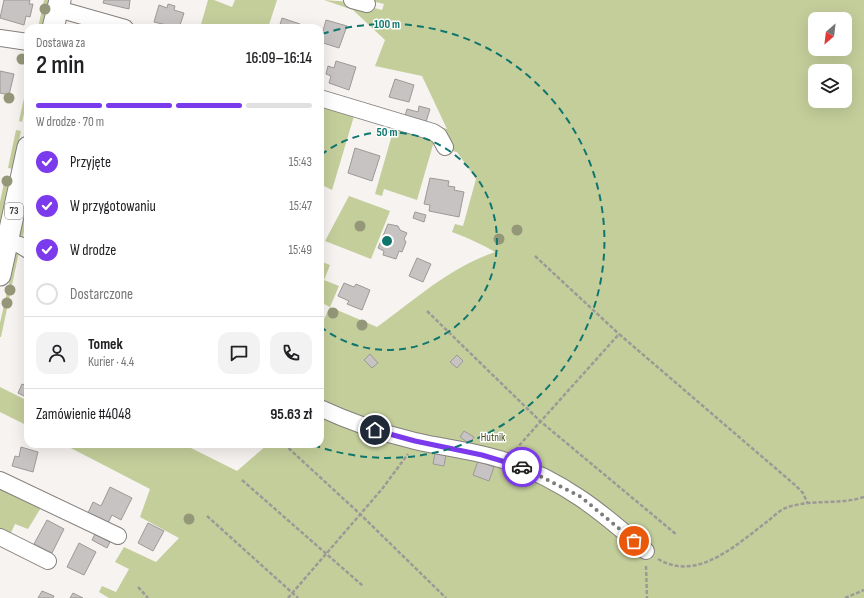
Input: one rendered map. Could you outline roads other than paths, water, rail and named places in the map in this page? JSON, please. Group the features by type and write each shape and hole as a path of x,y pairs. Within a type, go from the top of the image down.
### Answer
{"main road":[{"name":"73","path":"0,275 6,233 24,163"}],"street":[{"path":"57,12 108,24"},
{"path":"0,38 24,41"},
{"path":"324,99 433,132 439,136 444,147"},
{"path":"6,233 24,248"},
{"path":"324,410 363,426 415,441 506,461 548,479 581,497 646,551"},
{"path":"0,480 118,536"},
{"path":"0,537 48,561"}],"park label":[{"name":"Hutnik","path":"493,437"}]}
